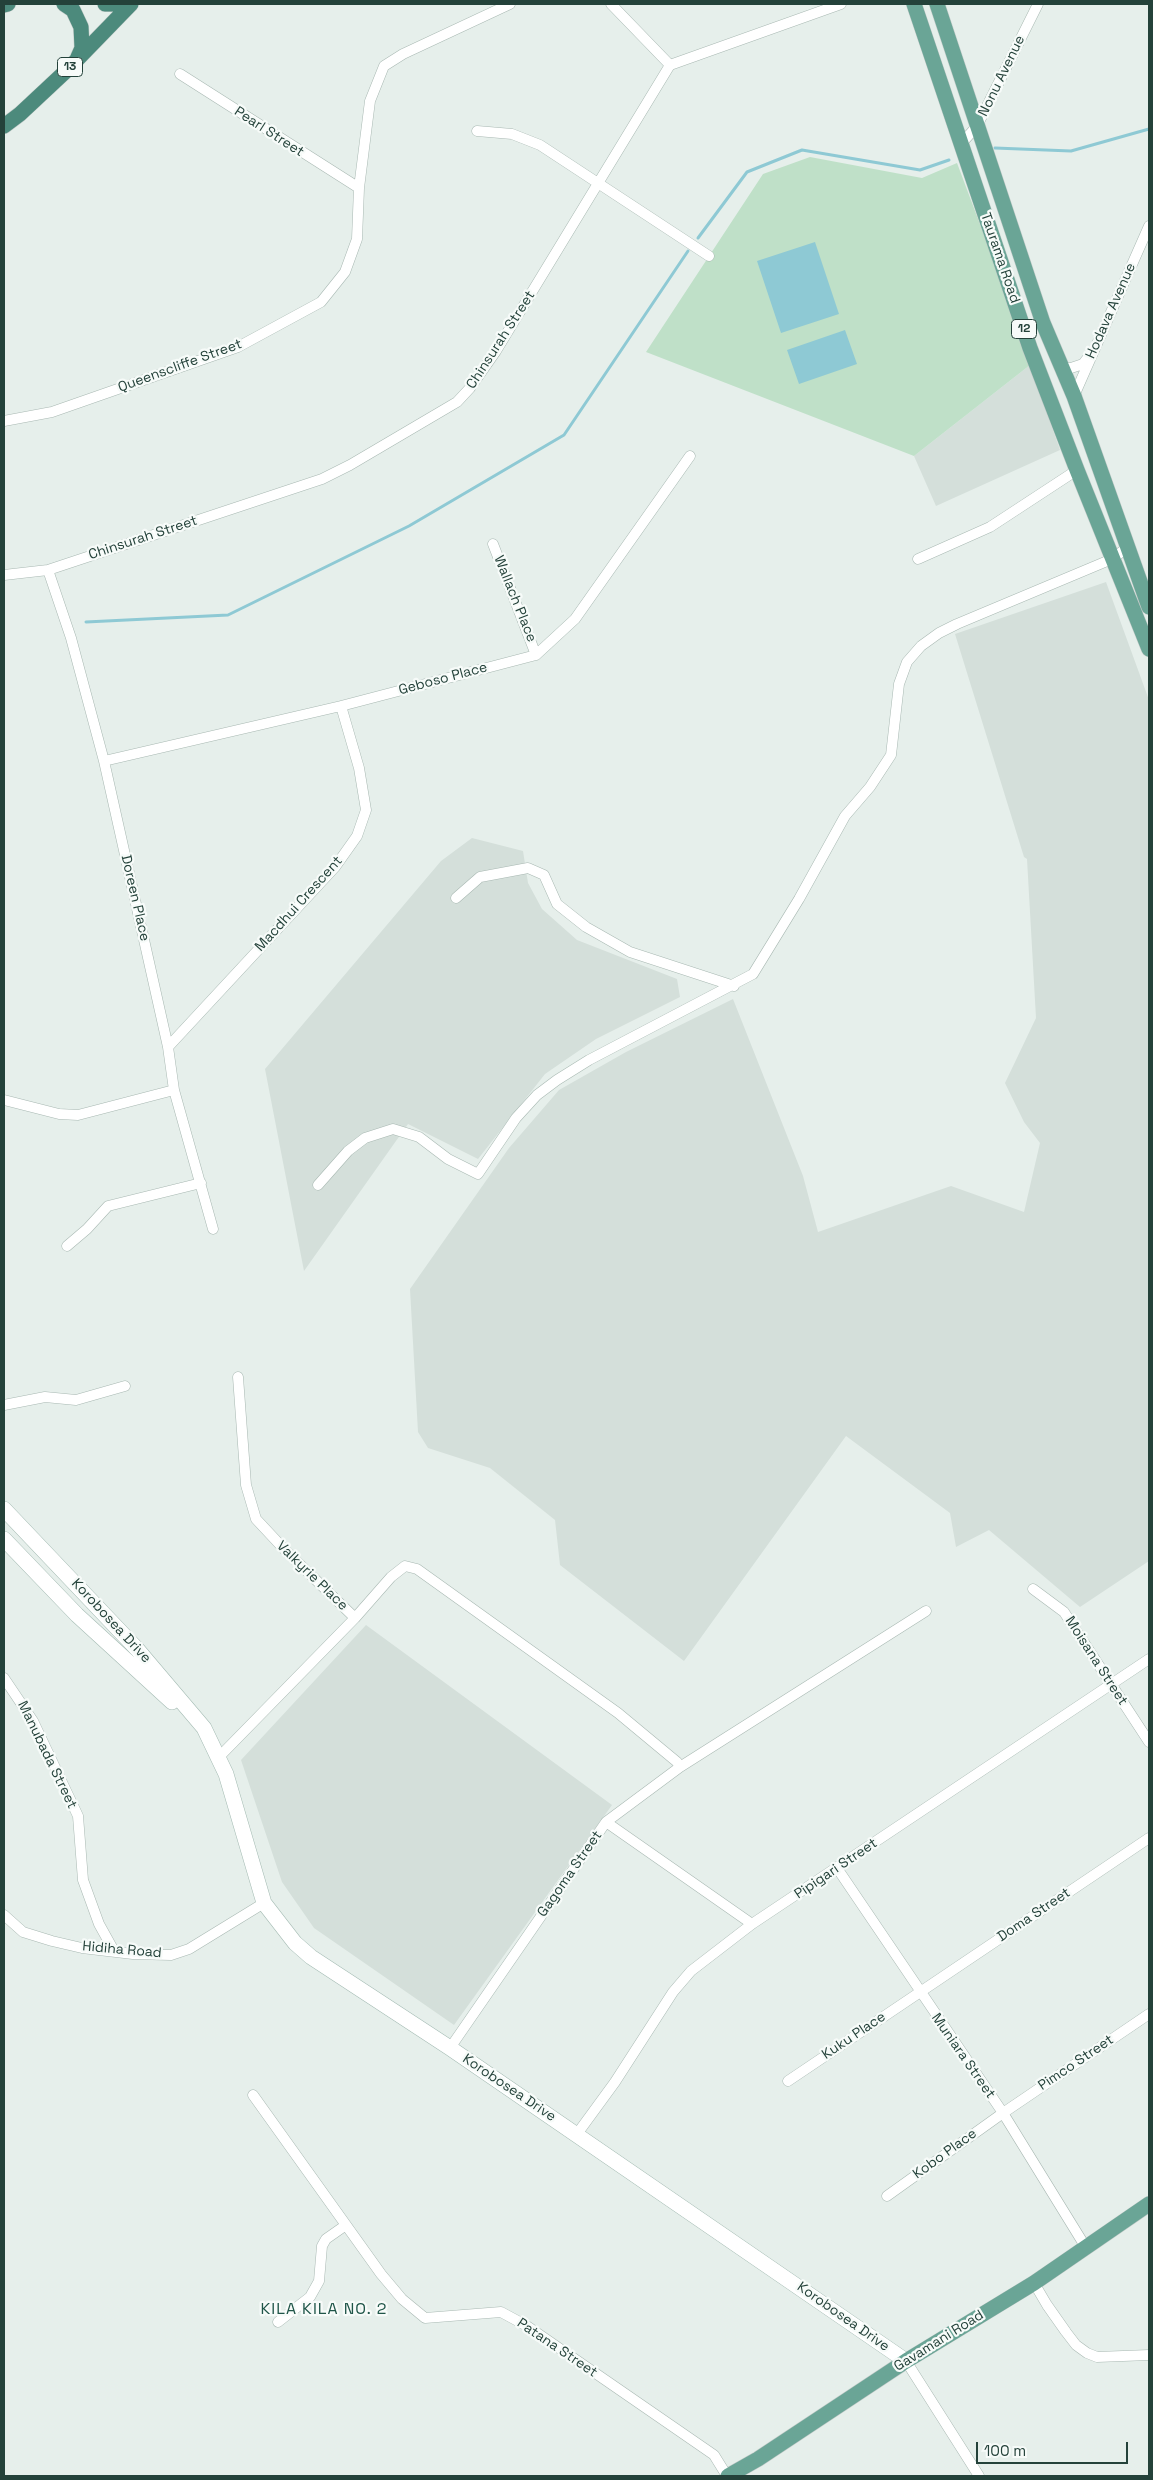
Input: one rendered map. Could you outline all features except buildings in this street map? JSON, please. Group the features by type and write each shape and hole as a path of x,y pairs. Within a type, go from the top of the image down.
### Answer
{"highway":[{"path":"4,5 8,4"},
{"path":"64,4 73,10 81,27 82,48 77,60"},
{"path":"105,4 119,4"},
{"name":"13","path":"4,126 20,114 77,60 130,4"}],"main road":[{"name":"Taurama Road","path":"914,4 1030,348 1149,649"},
{"name":"Taurama Road","path":"937,4 1043,323 1075,400 1149,607"},
{"path":"1055,412 1075,400"},
{"name":"Korobosea Drive","path":"4,1509 137,1649 178,1696 211,1740 219,1756 264,1903 284,1930 311,1957 450,2048 906,2361"},
{"name":"Korobosea Drive","path":"4,1539 76,1615 211,1740"},
{"name":"Gavamani Road","path":"727,2476 750,2470 906,2361 1034,2282 1149,2204"}],"street":[{"name":"Queenscliffe Street","path":"4,421 52,412 238,346 321,302 345,272 357,238 359,188 370,101 384,66 404,54 510,4"},
{"path":"611,4 670,66 841,4"},
{"name":"Nonu Avenue","path":"961,144 977,126 1038,4"},
{"name":"Chinsurah Street","path":"4,575 48,570 322,479 350,465 457,402 470,388 491,358 670,66"},
{"name":"Pearl Street","path":"180,74 359,188"},
{"path":"477,131 512,134 540,145 708,256"},
{"name":"Hodava Avenue","path":"1075,400 1093,352 1149,226"},
{"path":"1060,364 1065,368 1083,364 1093,352"},
{"name":"Geboso Place","path":"104,761 341,706 536,654 575,620 690,456"},
{"path":"918,559 990,527 1077,470"},
{"name":"Wallach Place","path":"493,544 536,654"},
{"path":"318,1185 354,1147 366,1138 393,1129 420,1137 448,1159 478,1174 516,1118 537,1095 557,1080 589,1060 734,986 753,974 799,899 845,816 870,787 892,755 900,684 907,662 921,646 939,633 957,624 1112,559 1128,547"},
{"name":"Doreen Place","path":"48,570 71,638 104,761 168,1047 174,1090 214,1228"},
{"name":"Macdhui Crescent","path":"168,1047 335,867 356,836 366,810 358,768 341,706"},
{"path":"456,898 480,877 528,868 544,875 557,904 586,927 630,952 734,986"},
{"path":"4,1100 59,1114 78,1115 174,1090"},
{"path":"67,1246 87,1229 108,1206 201,1183"},
{"name":"Valkyrie Place","path":"219,1756 355,1618 284,1550 256,1519 246,1485 238,1377"},
{"path":"4,1405 45,1397 76,1400 125,1386"},
{"path":"355,1618 391,1577 405,1566 417,1569 618,1712 662,1748 680,1767"},
{"name":"Moisana Street","path":"1033,1589 1064,1612 1149,1742"},
{"path":"606,1822 680,1767 926,1612"},
{"name":"Pipigari Street","path":"576,2134 615,2082 673,1992 691,1971 752,1924 1149,1659"},
{"name":"Manubada Street","path":"4,1678 25,1706 78,1816 83,1880 99,1924 114,1950"},
{"name":"Gagoma Street","path":"450,2048 606,1822 752,1924"},
{"name":"Doma Street","path":"919,1992 1149,1838"},
{"name":"Muniara Street","path":"837,1868 919,1992 1003,2113 1085,2246"},
{"name":"Hidiha Road","path":"4,1915 23,1932 82,1948 114,1950 133,1954 171,1954 189,1949 264,1903"},
{"name":"Kuku Place","path":"788,2081 919,1992"},
{"name":"Pimco Street","path":"1003,2113 1149,2014"},
{"name":"Patana Street","path":"253,2095 346,2225 402,2299 425,2318 501,2312 527,2326 714,2455 727,2476"},
{"name":"Kobo Place","path":"887,2196 1003,2113"},
{"path":"278,2322 310,2297 319,2281 322,2246 326,2239 346,2225"},
{"path":"1034,2282 1046,2305 1066,2332 1087,2353 1097,2357 1149,2355"},
{"path":"906,2361 979,2476"}],"shaded area":[{"path":"1030,365 1060,450 936,506 914,456"},
{"path":"1106,582 1149,700 1149,1561 1080,1607 989,1530 956,1547 950,1513 846,1436 684,1661 560,1565 555,1520 490,1468 428,1448 418,1432 410,1289 509,1148 559,1090 626,1052 733,999 803,1176 818,1232 951,1186 1024,1212 1040,1143 1024,1122 1005,1083 1036,1018 1027,859 1024,857 955,634"},
{"path":"472,838 523,851 528,883 542,909 577,940 677,979 680,997 596,1039 545,1074 478,1159 408,1124 304,1271 265,1069 441,861"},
{"path":"366,1625 612,1805 454,2025 314,1928 282,1882 241,1760"}],"green space":[{"path":"810,157 922,178 957,163 1027,349 1030,365 914,456 646,352 763,174"}],"water":[{"path":"815,242 839,314 781,333 757,261"},
{"path":"845,330 857,364 799,384 787,350"}],"waterway":[{"path":"995,148 1071,151 1149,129"},
{"path":"698,238 747,172 802,150 920,170 949,160"},
{"path":"86,622 228,615 409,526 564,435 688,251"}],"district":[{"name":"KILA KILA NO. 2","path":"324,2310"}]}
